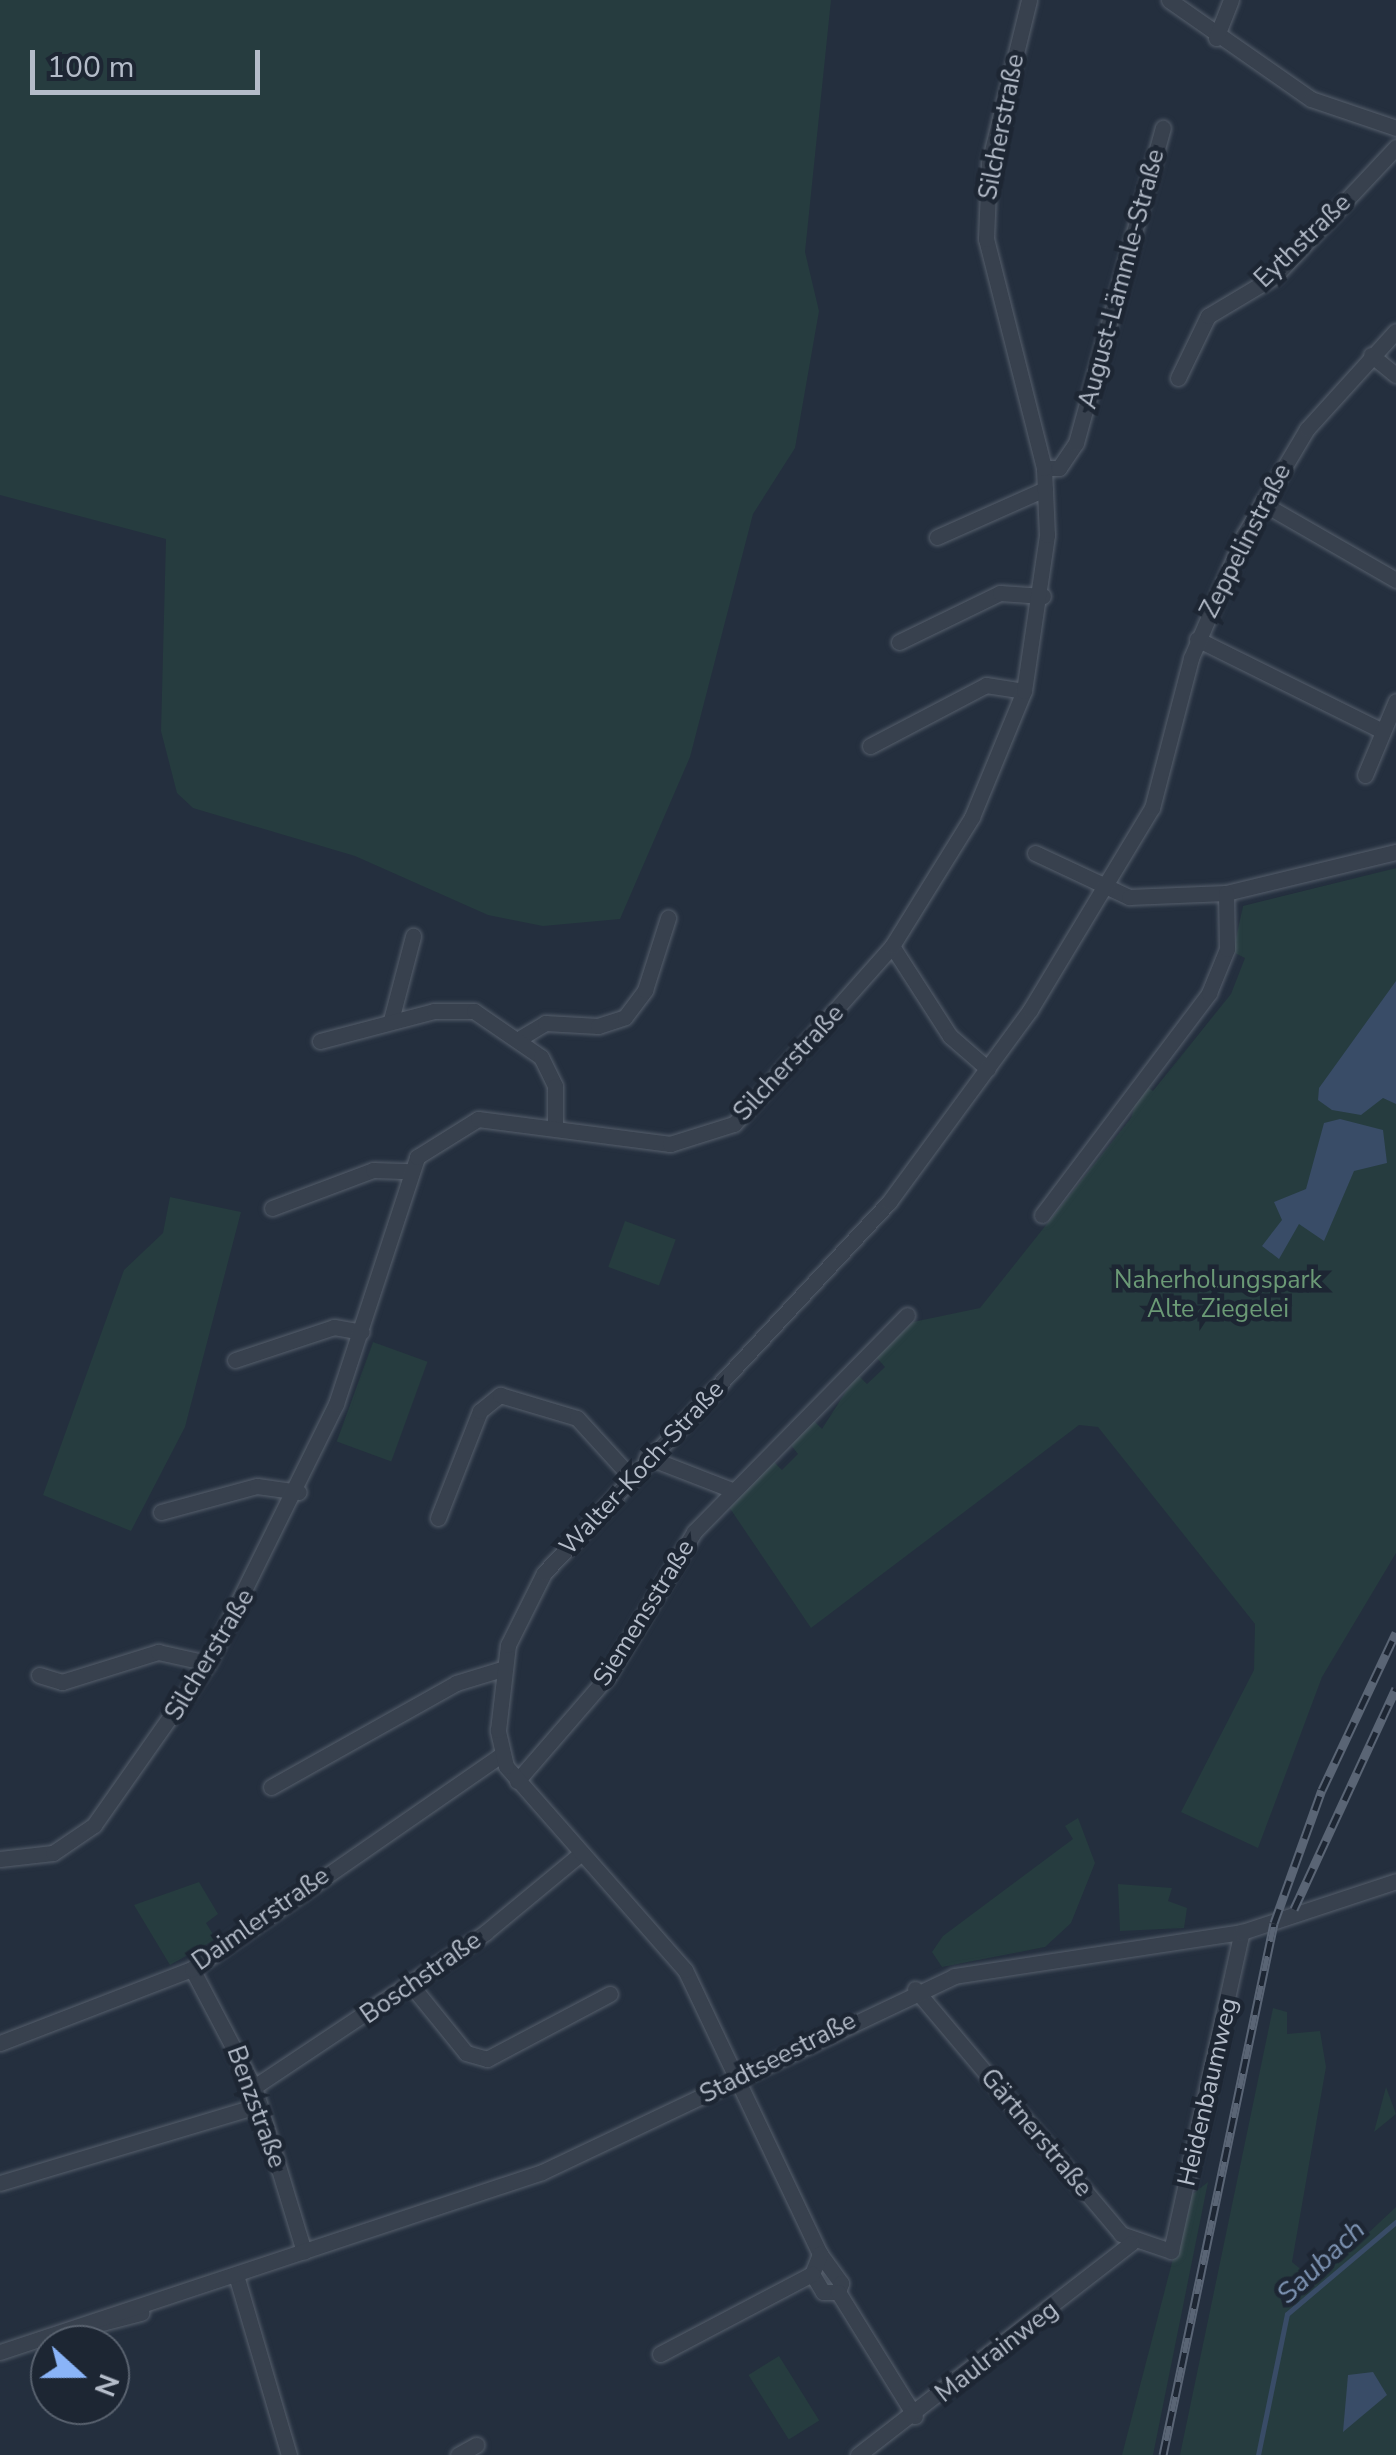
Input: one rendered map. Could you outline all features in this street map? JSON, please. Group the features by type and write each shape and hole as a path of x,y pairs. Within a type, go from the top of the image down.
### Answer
{"street":[{"name":"Silcherstraße","path":"0,1859 53,1852 94,1825 208,1662 299,1492 362,1332 410,1171 454,1126 497,1118 670,1144 734,1124 892,946 972,817 1024,692 1042,596 1044,468 986,239 990,163 1029,0"},
{"path":"1168,0 1216,38 1312,99 1396,128"},
{"path":"1216,38 1231,0"},
{"name":"August-Lämmle-Straße","path":"1044,468 1059,468 1076,443 1163,128"},
{"name":"Eythstraße","path":"1178,378 1208,316 1275,276 1396,147"},
{"name":"Zeppelinstraße","path":"1108,893 1152,808 1197,639 1262,502 1307,430 1371,354 1396,331"},
{"path":"1371,354 1396,375"},
{"path":"938,537 1045,490"},
{"path":"1262,502 1396,580"},
{"path":"899,642 1000,593 1042,596"},
{"path":"1197,639 1382,732"},
{"path":"870,746 986,686 1024,692"},
{"path":"1364,775 1396,700"},
{"path":"1035,852 1108,893 1226,893 1396,852"},
{"name":"Walter-Koch-Straße","path":"501,1755 502,1669 544,1574 647,1457 829,1270 988,1069 1108,893"},
{"path":"1042,1215 1210,993 1227,950 1226,893"},
{"path":"522,1037 545,1023 598,1026 625,1016 645,990 668,918"},
{"path":"391,1020 413,936"},
{"path":"892,946 950,1036 988,1069"},
{"path":"320,1041 391,1020 474,1011 522,1037 550,1072 555,1128"},
{"path":"272,1208 374,1170 410,1171"},
{"name":"Siemensstraße","path":"518,1781 607,1677 671,1566 732,1490 907,1314"},
{"path":"235,1360 334,1327 362,1332"},
{"path":"438,1518 480,1411 500,1395 578,1418 630,1476"},
{"path":"647,1457 732,1490"},
{"path":"161,1512 257,1486 299,1492"},
{"path":"40,1675 76,1680 158,1652 208,1662"},
{"path":"271,1787 456,1683 502,1669"},
{"path":"501,1755 579,1855 673,1952 739,2080 838,2292 915,2416"},
{"name":"Daimlerstraße","path":"0,2043 192,1969 501,1755"},
{"name":"Boschstraße","path":"254,2087 410,1986 579,1855"},
{"name":"Stadtseestraße","path":"0,2352 46,2332 236,2274 542,2172 739,2080 915,1989 1242,1932 1389,1884"},
{"name":"Heidenbaumweg","path":"1131,2243 1171,2251 1242,1932"},
{"name":"Benzstraße","path":"192,1969 254,2087 304,2252"},
{"path":"410,1986 466,2053 487,2059 610,1994"},
{"name":"Gärtnerstraße","path":"915,1989 1131,2243"},
{"path":"0,2183 260,2105"},
{"name":"Maulrainweg","path":"858,2455 915,2416 1131,2243"},
{"path":"660,2354 812,2274 820,2254"},
{"path":"236,2274 289,2455"},
{"path":"812,2274 823,2292 838,2292"},
{"path":"458,2455 476,2446"}],"green space":[{"path":"0,0 831,0 805,252 819,311 795,448 753,514 690,757 620,919 543,926 488,915 355,856 193,808 177,793 161,731 166,539 0,495"},
{"name":"Naherholungspark Alte Ziegelei","path":"1396,868 1396,1553 1322,1677 1258,1848 1181,1812 1254,1670 1255,1624 1098,1427 1079,1425 811,1628 729,1507 773,1461 782,1470 798,1454 790,1444 814,1421 822,1429 857,1374 867,1384 885,1367 876,1357 913,1322 980,1308 1131,1118 1142,1084 1153,1091 1231,994 1245,958 1233,952 1243,906"},
{"path":"170,1197 241,1212 185,1427 131,1531 43,1495 124,1270 163,1233"},
{"path":"625,1221 676,1239 659,1286 608,1267"},
{"path":"373,1342 428,1362 391,1461 337,1442"},
{"path":"1078,1818 1095,1863 1071,1923 1045,1947 942,1967 932,1952 943,1936 1073,1839 1065,1826"},
{"path":"199,1882 218,1914 206,1923 216,1939 170,1965 134,1905"},
{"path":"1118,1884 1172,1888 1168,1901 1187,1908 1184,1928 1120,1931"},
{"path":"1273,2008 1287,2012 1287,2034 1320,2031 1326,2067 1292,2262 1316,2282 1396,2207 1396,2455 1180,2455"},
{"path":"1386,2087 1396,2114 1374,2132"},
{"path":"1208,2182 1153,2455 1122,2455 1189,2197"},
{"path":"779,2356 819,2420 789,2440 748,2375"}],"water":[{"path":"1396,981 1396,1104 1383,1098 1361,1115 1332,1110 1318,1100 1319,1088"},
{"path":"1340,1119 1383,1130 1387,1163 1354,1171 1324,1241 1299,1224 1279,1259 1262,1246 1282,1220 1274,1202 1306,1189 1324,1123"},
{"path":"1373,2372 1387,2395 1343,2432 1348,2375"}],"waterway":[{"name":"Saubach","path":"1258,2455 1287,2314 1396,2222"}],"railway":[{"path":"1163,2455 1274,1923 1322,1790 1396,1633"},
{"path":"1294,1909 1396,1688"}]}
